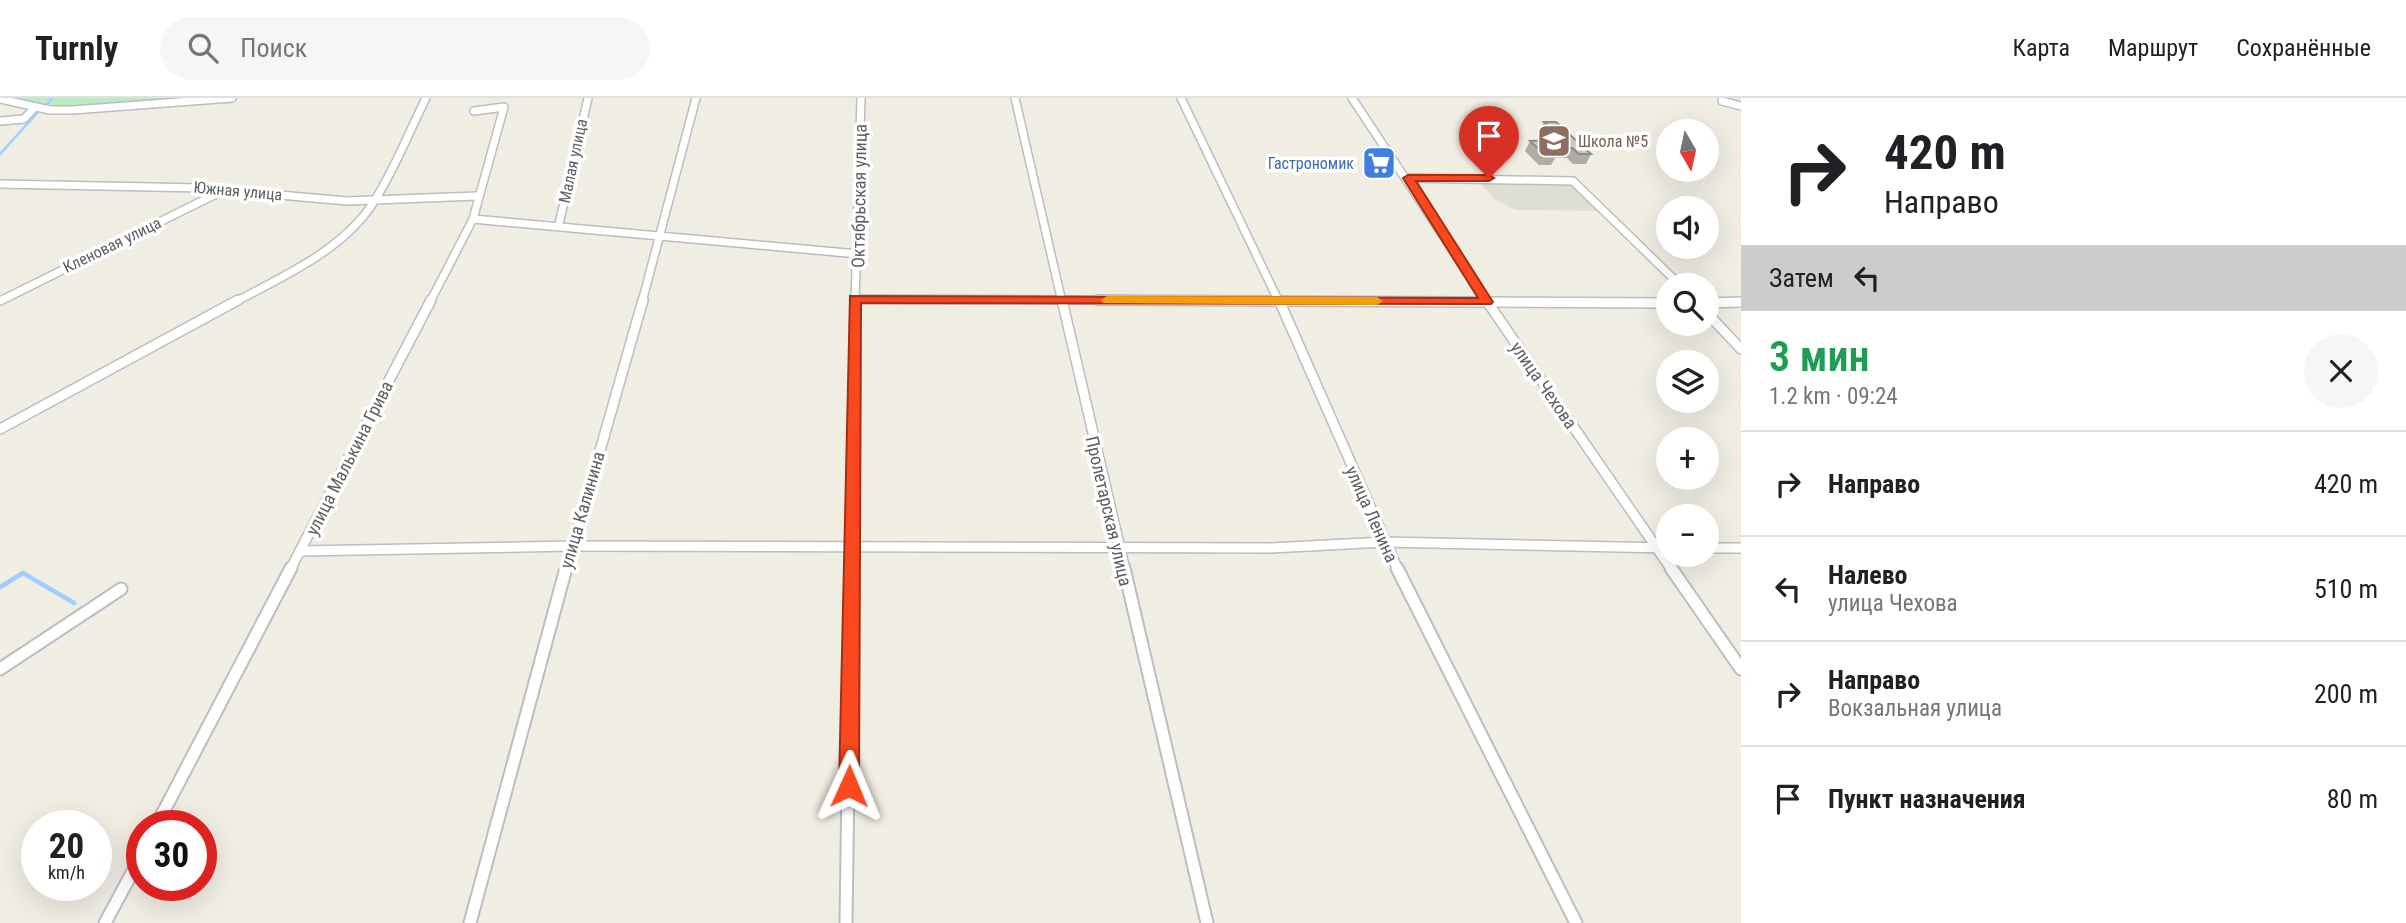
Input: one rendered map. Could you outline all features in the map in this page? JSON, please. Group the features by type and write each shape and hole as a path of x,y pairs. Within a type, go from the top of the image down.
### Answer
{"street":[{"path":"0,99 35,107 73,110 232,98"},
{"path":"0,429 311,260 355,225 375,200 426,98"},
{"name":"Малая улица","path":"559,223 588,98"},
{"name":"улица Калинина","path":"470,923 572,546 661,236 696,98"},
{"name":"Октябрьская улица","path":"846,923 855,299 861,98"},
{"name":"Пролетарская улица","path":"1015,98 1207,923"},
{"name":"улица Ленина","path":"1181,98 1279,301 1384,542 1576,923"},
{"name":"улица Чехова","path":"1352,98 1408,178 1487,302 1656,540"},
{"path":"1722,101 1741,106"},
{"path":"0,121 24,119 35,107"},
{"name":"улица Малькина Грива","path":"164,810 473,219 477,196 502,122 504,107 474,111"},
{"path":"1408,178 1573,181 1668,273"},
{"name":"Южная улица","path":"0,184 225,190 347,201 477,196"},
{"name":"Кленовая улица","path":"0,301 225,190"},
{"path":"473,219 559,223 661,236 858,254"},
{"path":"855,299 1656,303"},
{"path":"1719,303 1741,302"},
{"path":"1719,326 1741,349"},
{"path":"300,551 572,546 1271,548 1384,542 1656,548"},
{"path":"1719,548 1741,548"},
{"name":"улица Чехова","path":"1675,567 1741,668"},
{"path":"0,669 121,589"},
{"path":"105,923 126,884"}],"shaded area":[{"path":"1479,181 1562,182 1578,189 1600,211 1515,210 1493,198"}],"green space":[{"path":"15,98 210,98 76,108 41,105"}],"building":[{"path":"1544,122 1556,122 1591,154 1579,154 1572,148 1550,148 1557,155 1545,155 1530,141 1564,140"}],"waterway":[{"path":"47,105 52,98"},
{"path":"0,154 38,112"},
{"path":"0,587 23,573 74,603"}],"slow traffic":[{"path":"1107,300 1377,301"}],"place":[{"name":"Школа №5","path":"1554,141"},
{"name":"Гастрономик","path":"1379,163"}],"route":[{"path":"849,786 855,299 1487,302 1408,178 1489,178"}]}
